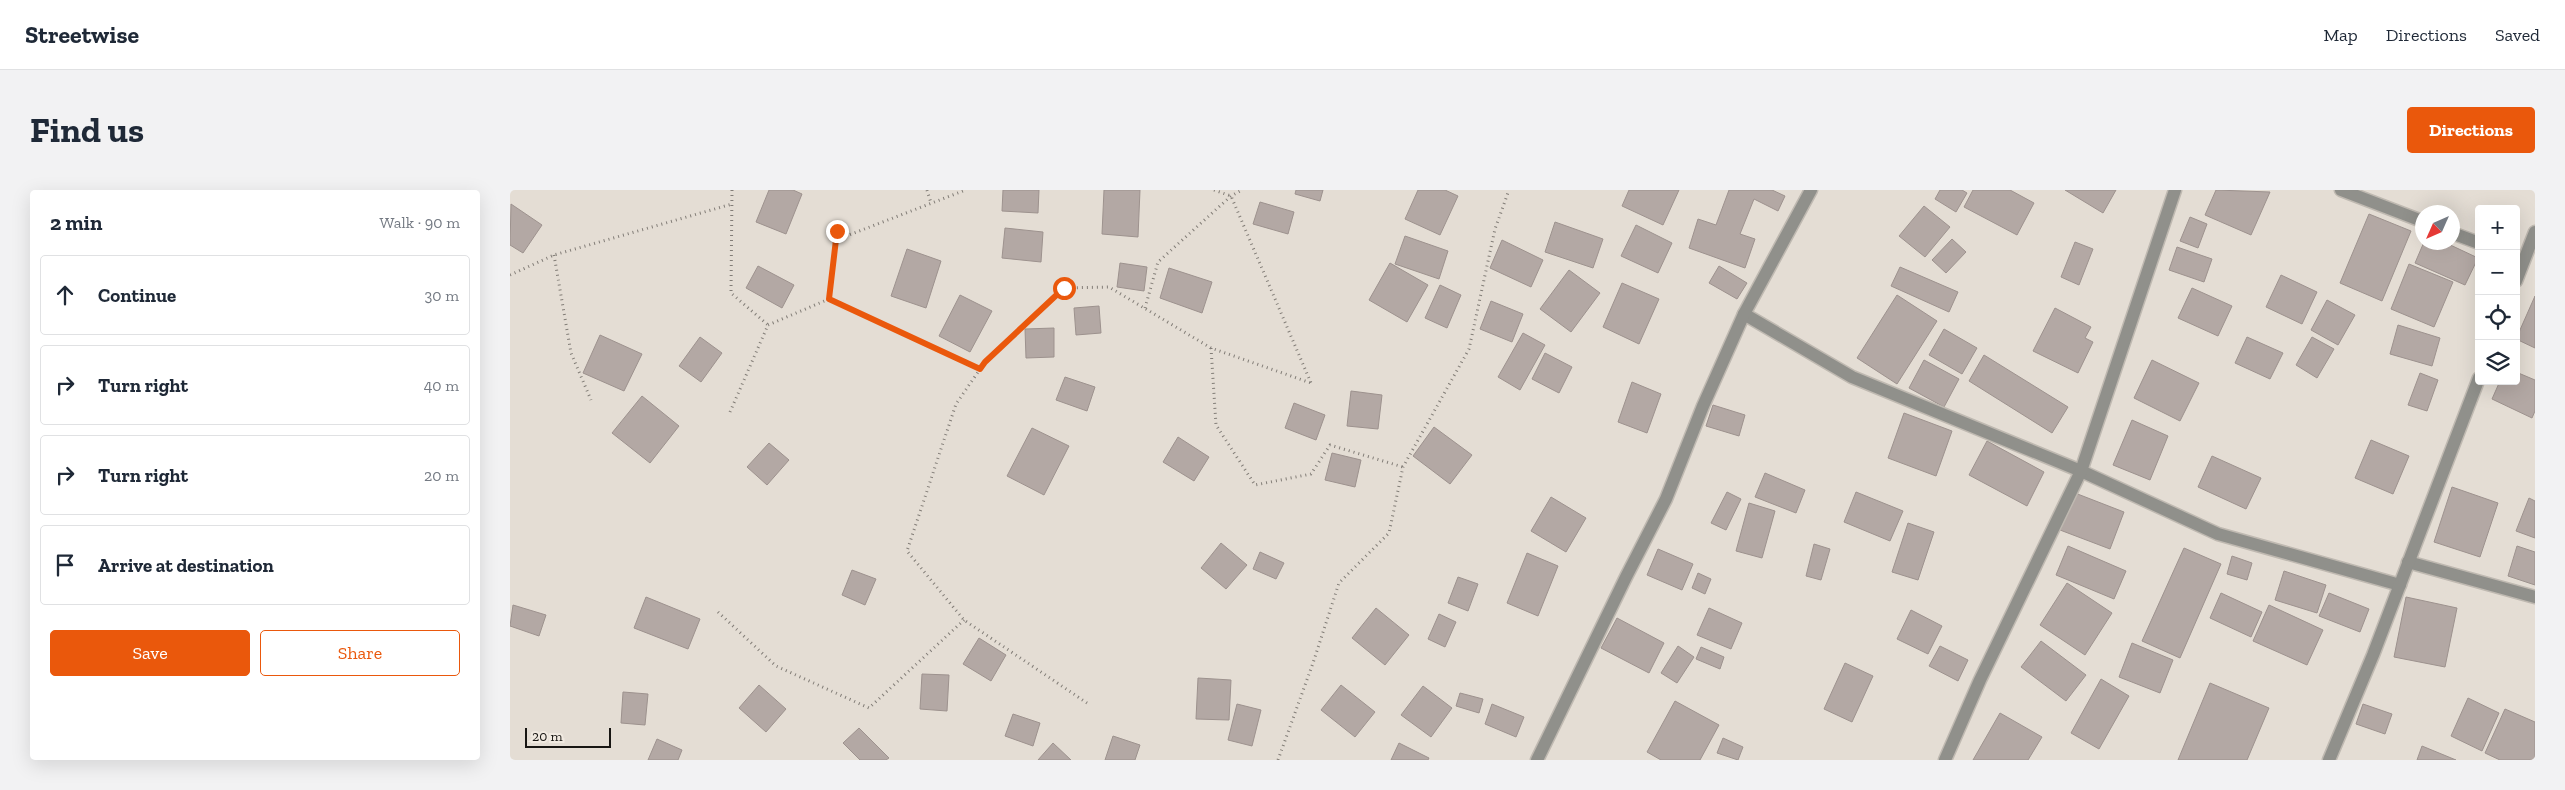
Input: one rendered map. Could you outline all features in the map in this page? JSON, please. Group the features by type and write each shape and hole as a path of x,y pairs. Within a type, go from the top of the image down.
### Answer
{"street":[{"path":"1537,760 1666,499 1703,406 1744,314 1811,190"},
{"path":"1945,760 1980,680 2081,471 2175,190"},
{"path":"2341,190 2415,219"},
{"path":"2525,261 2535,232"},
{"path":"2460,236 2475,242"},
{"path":"1744,314 1852,377 2081,471 2218,534 2400,585"},
{"path":"2329,760 2400,585 2476,385"},
{"path":"2408,562 2535,597"}],"path":[{"path":"732,190 732,294 768,325"},
{"path":"927,190 932,203"},
{"path":"1087,703 964,620 907,552 956,404 985,362 1064,288 1109,287 1211,348 1311,383 1231,196 1214,190"},
{"path":"1145,308 1158,262 1231,196 1242,190"},
{"path":"1278,760 1313,664 1339,583 1389,533 1403,467 1469,349 1495,229 1509,190"},
{"path":"836,240 963,192"},
{"path":"510,275 554,255 732,204"},
{"path":"829,299 837,231"},
{"path":"554,255 571,353 591,400"},
{"path":"730,412 768,325 829,299 980,369"},
{"path":"1211,348 1216,425 1255,485 1311,474 1330,445 1403,467"},
{"path":"718,612 776,666 869,708 964,620"}],"building":[{"path":"769,190 793,190 802,194 786,234 756,222"},
{"path":"1003,190 1039,190 1038,213 1002,211"},
{"path":"1104,190 1140,190 1138,237 1102,234"},
{"path":"1296,190 1323,190 1320,201 1295,194"},
{"path":"1418,190 1445,190 1458,196 1440,235 1405,219"},
{"path":"1629,190 1679,190 1663,225 1622,206"},
{"path":"1729,190 1772,190 1785,196 1778,211 1754,199 1740,234 1755,239 1745,268 1689,248 1698,219 1716,225"},
{"path":"1940,190 1962,190 1967,193 1956,212 1935,199"},
{"path":"1973,190 2010,190 2034,203 2017,235 1964,207"},
{"path":"2065,190 2116,190 2103,213"},
{"path":"2216,190 2270,192 2251,235 2205,215"},
{"path":"1260,202 1294,212 1288,234 1253,224"},
{"path":"511,204 542,225 523,253 510,245"},
{"path":"1924,206 1950,227 1925,257 1899,236"},
{"path":"2369,214 2411,231 2382,301 2340,283"},
{"path":"2190,217 2207,224 2198,248 2180,241"},
{"path":"1555,222 1603,239 1593,268 1545,252"},
{"path":"1636,225 1672,243 1658,273 1621,256"},
{"path":"1005,228 1043,232 1041,262 1002,258"},
{"path":"1405,236 1448,251 1439,279 1395,264"},
{"path":"1952,239 1966,252 1946,273 1932,260"},
{"path":"1502,240 1543,260 1531,287 1490,268"},
{"path":"2075,242 2093,249 2079,285 2061,277"},
{"path":"2177,247 2212,259 2204,282 2169,270"},
{"path":"907,249 941,261 926,308 891,296"},
{"path":"2421,250 2460,250 2475,257 2475,264 2465,285 2415,263"},
{"path":"1120,263 1147,267 1144,291 1117,287"},
{"path":"1390,263 1428,285 1407,322 1369,300"},
{"path":"2409,264 2453,282 2434,327 2391,309"},
{"path":"758,266 794,285 782,308 746,288"},
{"path":"1719,266 1747,283 1737,299 1709,283"},
{"path":"1900,267 1958,292 1949,312 1891,286"},
{"path":"1169,268 1212,282 1202,313 1160,298"},
{"path":"1569,270 1600,293 1571,332 1540,309"},
{"path":"2281,275 2317,292 2302,324 2266,307"},
{"path":"1622,283 1659,299 1639,344 1603,327"},
{"path":"1440,285 1461,295 1447,328 1425,318"},
{"path":"2192,288 2232,306 2218,336 2178,318"},
{"path":"960,295 992,311 970,352 939,336"},
{"path":"1897,295 1937,321 1897,384 1857,358"},
{"path":"2535,296 2535,348 2520,341 2520,330"},
{"path":"2327,300 2355,315 2338,345 2311,330"},
{"path":"1491,301 1523,314 1512,342 1480,329"},
{"path":"1099,306 1101,333 1076,335 1074,308"},
{"path":"2055,308 2091,327 2085,338 2093,342 2078,373 2033,351"},
{"path":"2398,325 2440,338 2432,366 2390,354"},
{"path":"1054,328 1054,357 1026,358 1025,329"},
{"path":"1944,329 1977,348 1962,374 1929,355"},
{"path":"1523,333 1545,345 1520,390 1498,377"},
{"path":"600,335 642,354 624,391 583,373"},
{"path":"700,337 722,353 701,382 679,366"},
{"path":"2247,337 2283,353 2270,379 2235,363"},
{"path":"2312,337 2334,349 2317,378 2296,365"},
{"path":"1545,353 1572,367 1559,393 1532,379"},
{"path":"1984,355 2068,407 2052,433 1969,381"},
{"path":"1924,360 1959,379 1944,407 1909,388"},
{"path":"2152,360 2199,383 2180,421 2134,398"},
{"path":"2420,373 2438,380 2427,411 2408,405"},
{"path":"2520,374 2535,380 2535,411 2532,418 2492,399 2498,385 2520,385"},
{"path":"1065,377 1095,387 1087,411 1056,400"},
{"path":"1632,382 1661,394 1647,433 1618,422"},
{"path":"1351,391 1382,395 1378,429 1347,426"},
{"path":"642,396 679,426 650,463 612,433"},
{"path":"1294,403 1325,415 1316,440 1285,428"},
{"path":"1713,405 1745,415 1739,436 1706,426"},
{"path":"1904,413 1952,431 1936,476 1888,458"},
{"path":"2132,420 2168,436 2150,480 2113,465"},
{"path":"1434,427 1472,455 1450,484 1413,456"},
{"path":"1032,428 1069,446 1044,495 1007,476"},
{"path":"1178,437 1209,457 1194,481 1163,462"},
{"path":"2371,440 2409,456 2393,494 2355,478"},
{"path":"1987,441 2044,472 2027,506 1969,475"},
{"path":"769,443 789,460 767,485 747,467"},
{"path":"1332,453 1361,460 1355,487 1325,480"},
{"path":"2212,456 2261,478 2246,509 2198,487"},
{"path":"1765,473 1805,490 1796,513 1755,497"},
{"path":"2452,487 2498,503 2480,557 2434,542"},
{"path":"1727,492 1741,499 1726,530 1711,523"},
{"path":"1856,492 1903,511 1890,541 1844,522"},
{"path":"2075,493 2124,512 2110,549 2060,530"},
{"path":"1551,497 1586,518 1566,552 1531,531"},
{"path":"2529,498 2535,501 2535,538 2516,531"},
{"path":"1749,503 1775,511 1762,558 1736,551"},
{"path":"1908,523 1934,532 1918,580 1892,572"},
{"path":"1221,543 1247,565 1226,589 1201,568"},
{"path":"1814,544 1830,549 1821,580 1806,576"},
{"path":"2068,546 2126,571 2114,599 2056,575"},
{"path":"2517,546 2535,552 2535,585 2508,576"},
{"path":"2184,548 2221,564 2180,658 2142,641"},
{"path":"1658,549 1693,564 1682,590 1647,575"},
{"path":"1260,552 1284,563 1276,579 1253,569"},
{"path":"1527,553 1558,566 1538,616 1507,603"},
{"path":"2232,556 2252,563 2247,580 2227,574"},
{"path":"852,570 876,579 865,605 842,595"},
{"path":"2284,571 2326,585 2317,613 2275,600"},
{"path":"1698,573 1711,579 1705,594 1692,588"},
{"path":"1458,577 1478,584 1468,611 1448,603"},
{"path":"2067,583 2112,613 2085,655 2040,625"},
{"path":"2221,593 2262,612 2251,637 2210,618"},
{"path":"2329,593 2369,609 2360,632 2319,616"},
{"path":"646,597 700,619 688,649 634,628"},
{"path":"2406,597 2457,608 2445,667 2394,657"},
{"path":"513,605 546,615 539,636 510,626"},
{"path":"2269,605 2323,630 2307,665 2253,641"},
{"path":"1376,608 1409,635 1385,665 1352,638"},
{"path":"1709,608 1742,623 1731,649 1697,635"},
{"path":"1911,610 1942,626 1928,654 1897,639"},
{"path":"1439,614 1456,622 1445,647 1428,639"},
{"path":"1617,618 1664,643 1649,673 1601,648"},
{"path":"979,638 1006,655 991,681 963,664"},
{"path":"2041,641 2086,675 2066,701 2021,667"},
{"path":"2132,643 2173,660 2160,693 2119,677"},
{"path":"1678,646 1694,657 1677,683 1661,673"},
{"path":"1940,646 1968,660 1958,681 1929,666"},
{"path":"1701,647 1724,657 1720,669 1696,659"},
{"path":"1845,663 1873,676 1852,722 1824,709"},
{"path":"922,674 949,675 947,711 920,709"},
{"path":"1198,678 1231,680 1229,720 1196,719"},
{"path":"2101,679 2129,696 2099,749 2071,733"},
{"path":"2210,683 2269,708 2247,760 2178,760"},
{"path":"759,685 786,709 766,732 739,708"},
{"path":"1341,685 1375,712 1355,737 1321,710"},
{"path":"1423,686 1452,708 1431,737 1401,715"},
{"path":"623,692 648,694 645,725 621,723"},
{"path":"1460,693 1483,699 1479,713 1456,706"},
{"path":"2468,698 2499,713 2482,751 2451,736"},
{"path":"1675,701 1719,725 1700,760 1661,760 1647,752"},
{"path":"1237,704 1261,710 1252,746 1228,740"},
{"path":"1492,704 1524,717 1516,737 1485,724"},
{"path":"2363,704 2392,714 2385,734 2356,724"},
{"path":"2505,709 2535,722 2535,760 2500,760 2485,753"},
{"path":"2000,713 2042,737 2028,760 1973,760"},
{"path":"1013,714 1040,723 1033,746 1005,736"},
{"path":"859,728 889,758 886,760 860,760 843,743"},
{"path":"1113,736 1140,745 1135,760 1105,760"},
{"path":"1723,738 1743,747 1738,760 1717,753"},
{"path":"657,739 682,750 678,760 648,760"},
{"path":"1053,743 1071,760 1038,760"},
{"path":"1399,743 1429,758 1428,760 1391,760"},
{"path":"2422,746 2456,760 2417,760"}],"route":[{"path":"837,231 829,299 980,369 985,362 1064,288"}]}
